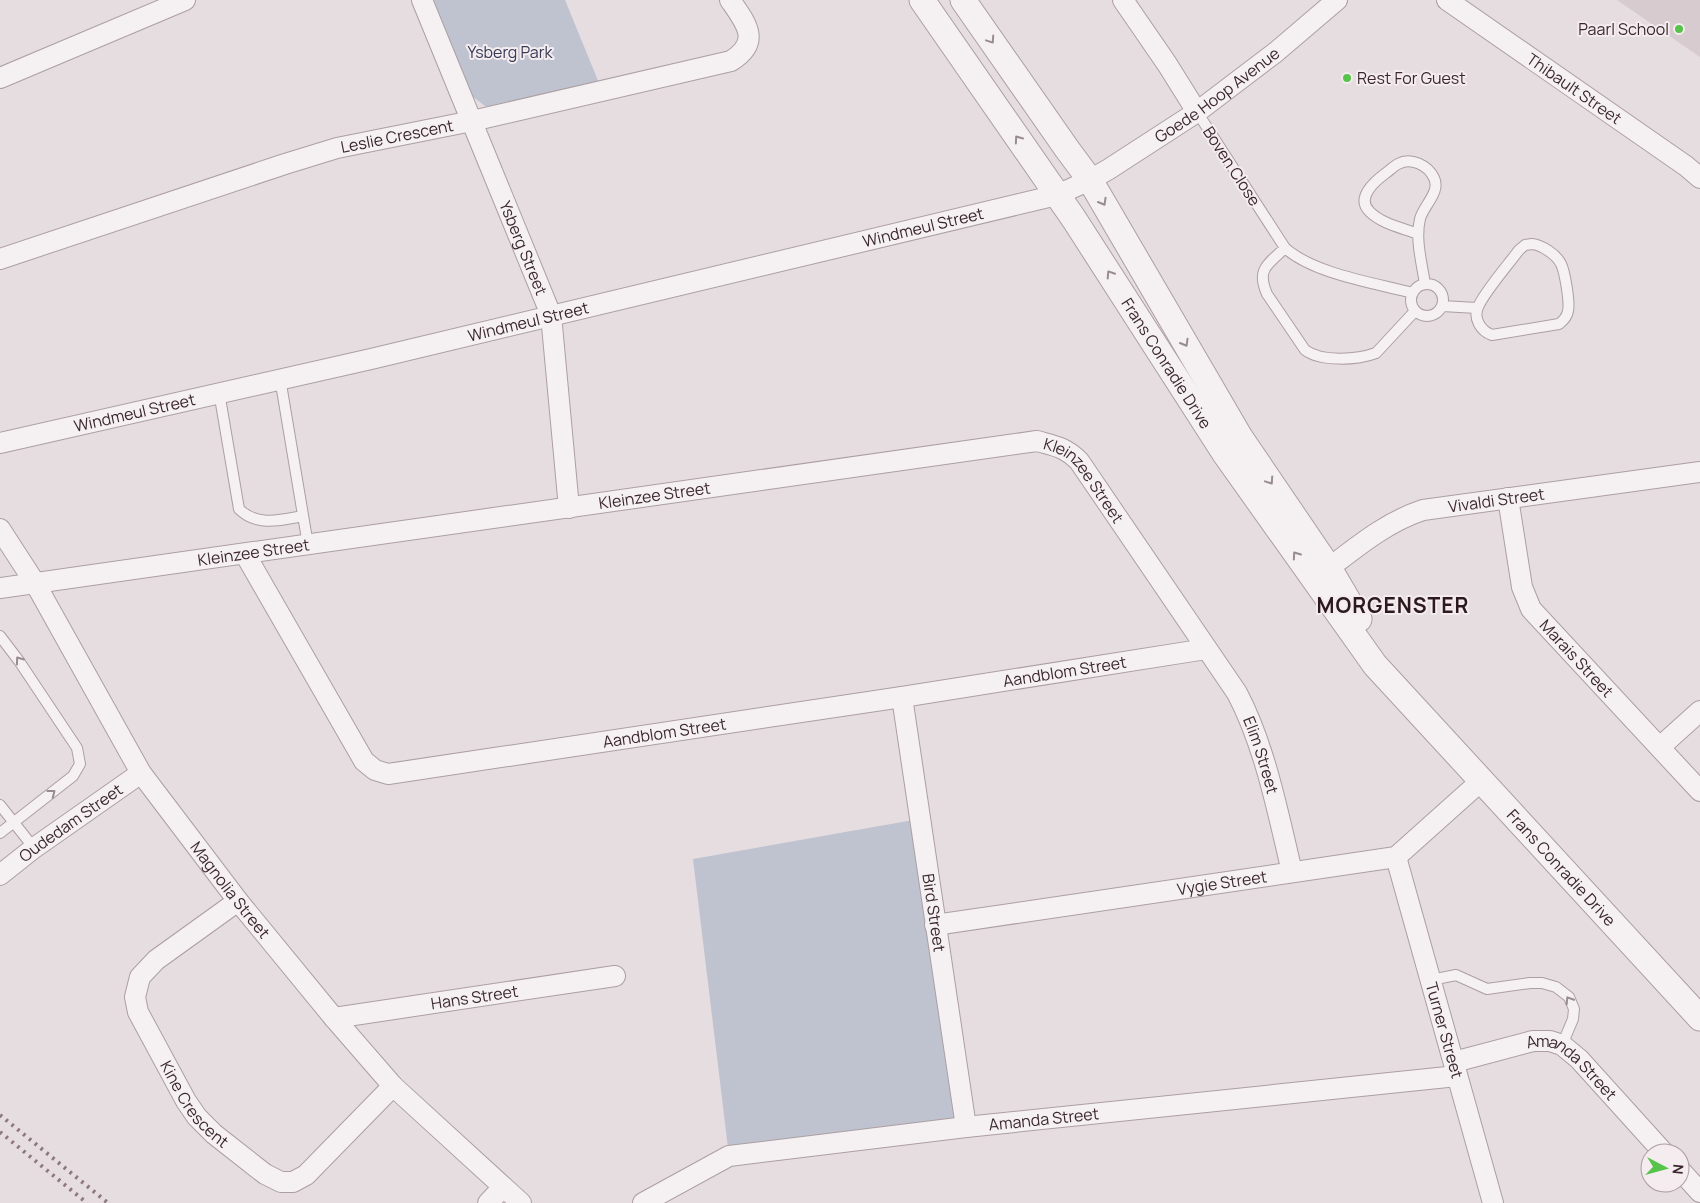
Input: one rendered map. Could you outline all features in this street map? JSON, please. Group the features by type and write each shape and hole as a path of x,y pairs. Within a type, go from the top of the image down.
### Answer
{"street":[{"path":"0,78 185,0"},
{"name":"Ysberg Street","path":"422,0 551,315 568,508"},
{"name":"Leslie Crescent","path":"0,259 337,148 472,121 731,61 745,50 749,33 746,23 730,0"},
{"name":"Frans Conradie Drive","path":"922,0 1074,219 1225,454 1321,574"},
{"name":"Frans Conradie Drive","path":"963,0 1090,180 1375,666 1700,1018"},
{"path":"1123,0 1197,112"},
{"name":"Goede Hoop Avenue","path":"1057,194 1090,180 1197,112 1276,52 1337,0"},
{"name":"Thibault Street","path":"1447,0 1686,166 1700,178"},
{"name":"Windmeul Street","path":"0,443 280,378 371,359 1057,194"},
{"name":"Kleinzee Street","path":"0,588 1037,441 1069,451 1079,461 1206,649"},
{"name":"Vivaldi Street","path":"1321,574 1385,527 1406,515 1423,510 1700,472"},
{"name":"Marais Street","path":"1508,498 1522,587 1531,609 1700,791"},
{"name":"Magnolia Street","path":"0,530 35,583 142,773 238,901 334,1018 394,1086 522,1203"},
{"name":"Aandblom Street","path":"245,554 364,761 375,770 388,774 902,697 1206,649"},
{"name":"Elim Street","path":"1206,649 1237,693 1246,710 1274,797 1292,872"},
{"name":"Bird Street","path":"902,697 966,1127"},
{"path":"1660,747 1700,711"},
{"name":"Oudedam Street","path":"0,875 34,848 142,773"},
{"path":"1396,856 1481,781"},
{"name":"Vygie Street","path":"935,925 1396,856"},
{"name":"Turner Street","path":"1396,856 1494,1203"},
{"name":"Kine Crescent","path":"238,901 156,960 140,977 135,997 138,1012 186,1101 197,1117 214,1134 265,1174 281,1182 293,1182 306,1175 394,1086"},
{"name":"Hans Street","path":"334,1018 615,976"},
{"name":"Amanda Street","path":"643,1203 729,1156 1456,1069 1533,1041 1562,1045 1579,1059 1655,1143"},
{"path":"1690,1181 1700,1192"},
{"path":"488,1203 503,1187"}],"lane":[{"name":"Boven Close","path":"1197,112 1285,248"},
{"path":"1418,234 1376,217 1368,211 1366,206 1366,192 1369,186 1398,164 1404,162 1420,164 1434,178 1434,192 1420,218 1418,234 1425,284"},
{"path":"1538,244 1561,264 1568,312 1559,324 1492,335 1481,328 1478,322 1478,308 1519,250 1525,245 1538,244"},
{"path":"1413,293 1308,264 1295,257 1285,248 1266,265 1262,272 1267,294 1305,350 1318,358 1368,356 1376,353 1415,311"},
{"path":"1425,284 1433,285 1440,290 1443,298 1442,306 1435,314 1425,316 1415,311 1411,302 1413,293 1418,287 1425,284"},
{"path":"1442,306 1478,308"},
{"path":"280,378 308,545"},
{"path":"219,392 239,509 250,518 264,521 303,516"},
{"path":"0,636 65,728 80,757 80,764 73,776 0,833"},
{"path":"0,805 34,848"},
{"path":"1431,980 1456,975 1487,990 1530,983 1556,987 1569,997 1574,1009 1573,1019 1562,1045"}],"shaded area":[{"name":"Paarl School","path":"1617,0 1700,0 1700,57"}],"green space":[{"name":"Ysberg Park","path":"433,0 565,0 599,83 493,107 485,106 472,96"},
{"path":"919,819 966,1127 729,1156 693,859"}],"railway":[{"path":"0,1115 108,1203"},
{"path":"0,1132 87,1203"}],"place":[{"name":"Paarl School","path":"1679,29"},
{"name":"Rest For Guest","path":"1347,78"}],"district":[{"name":"MORGENSTER","path":"1393,606"}]}
